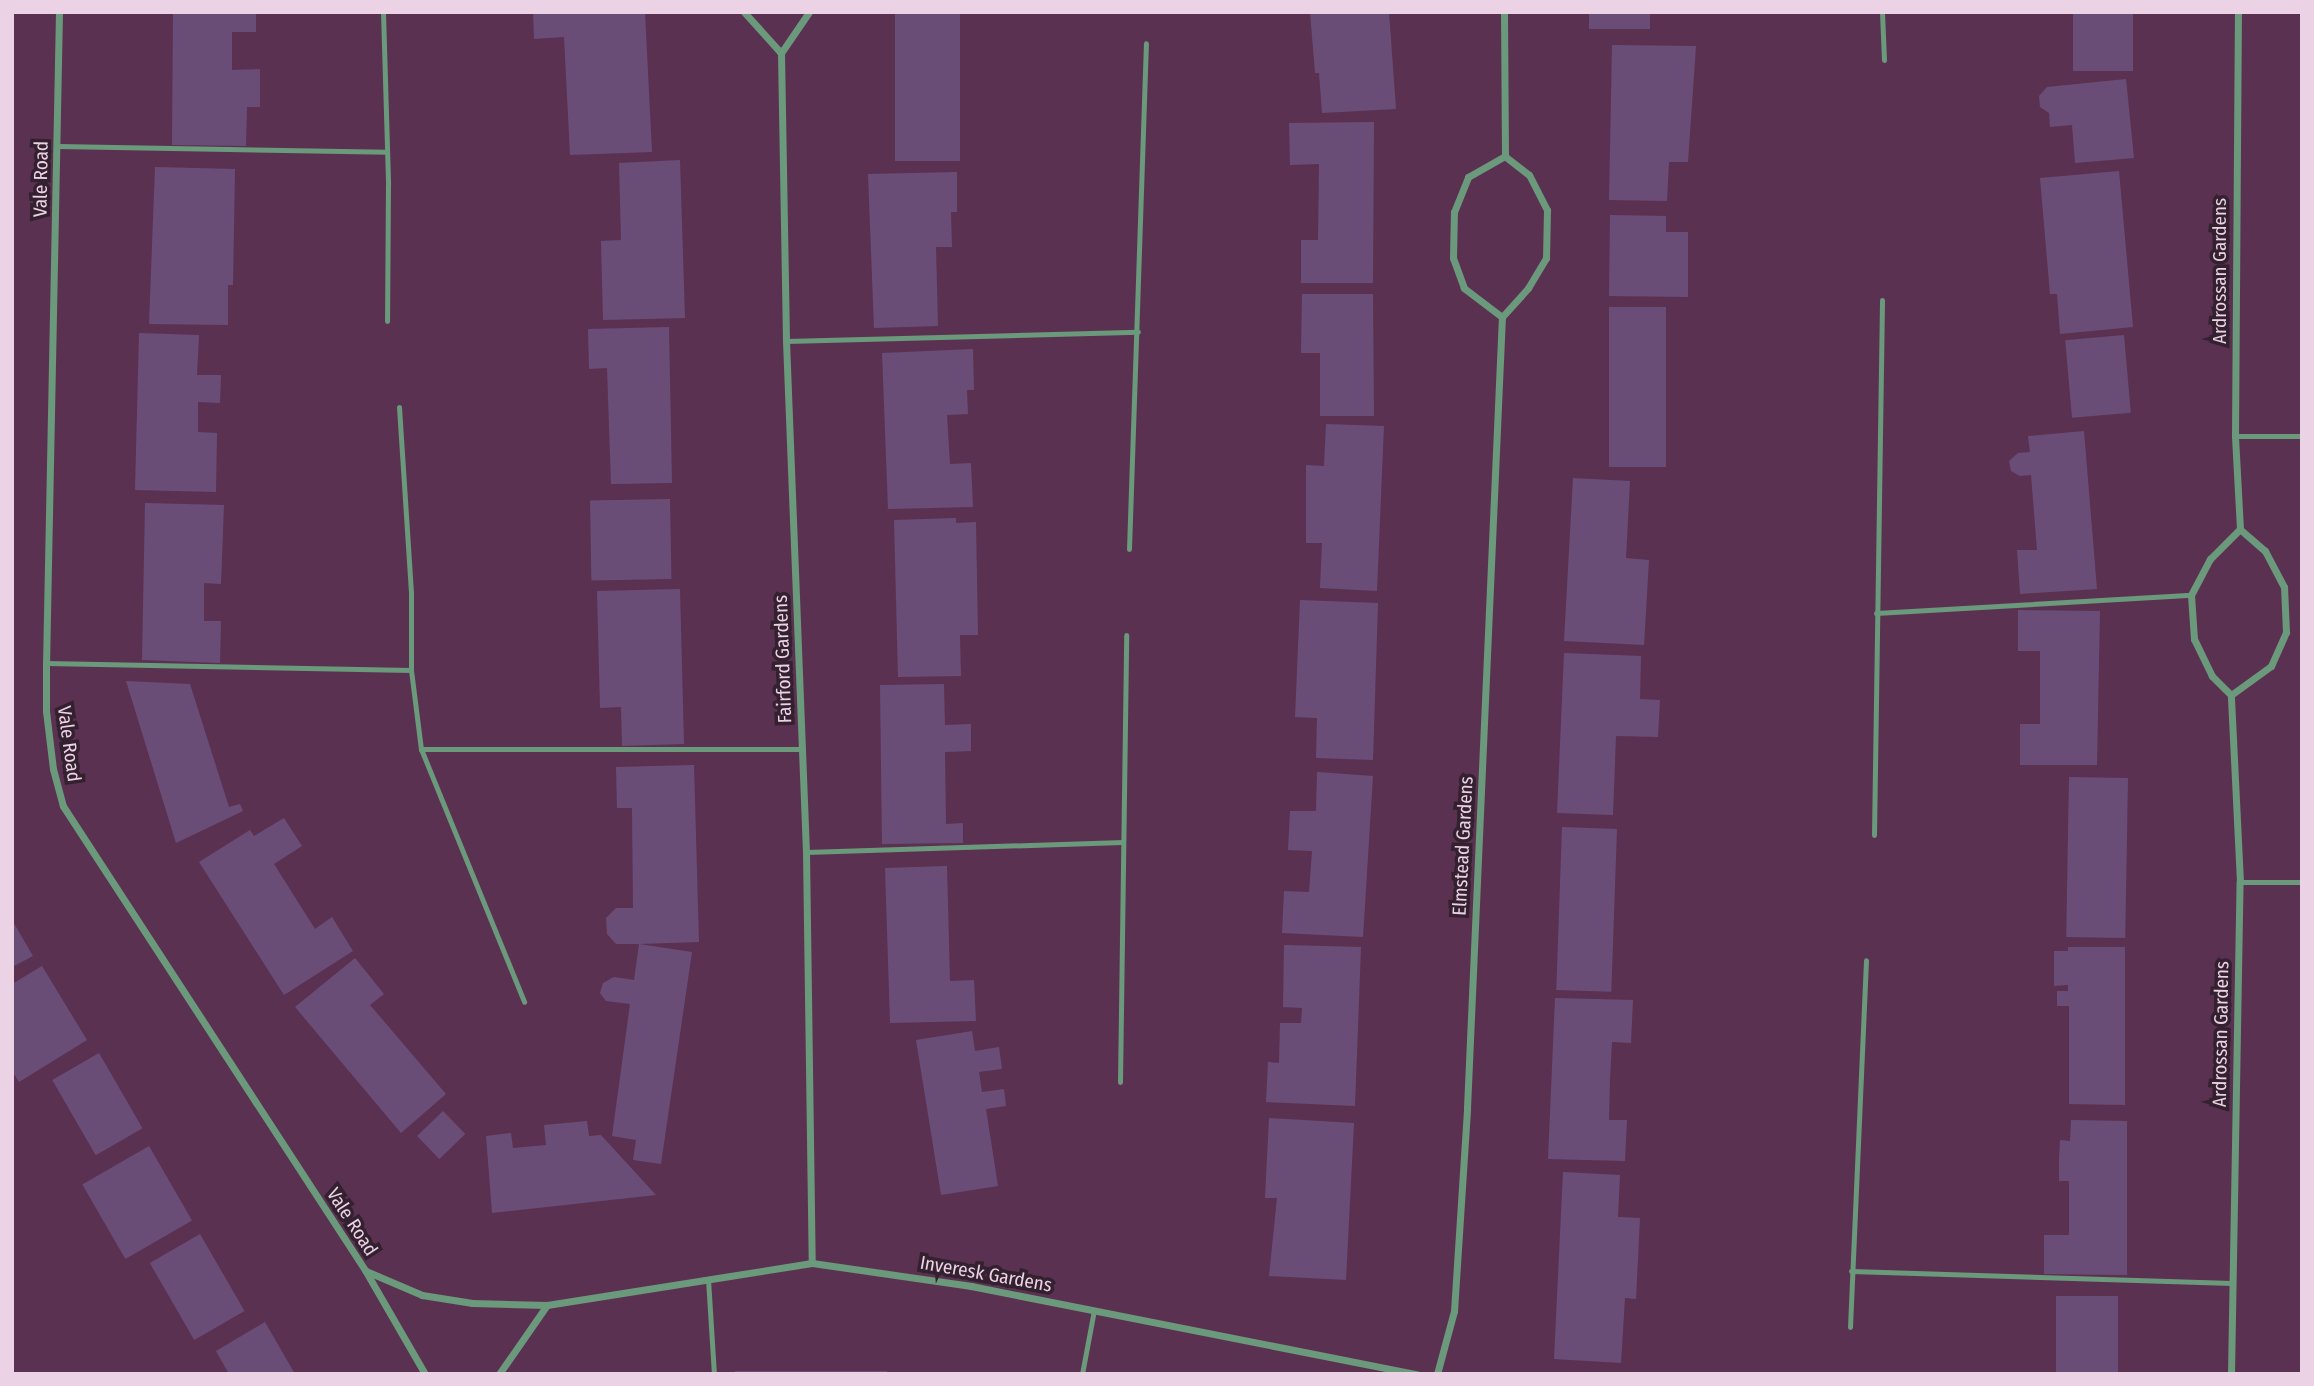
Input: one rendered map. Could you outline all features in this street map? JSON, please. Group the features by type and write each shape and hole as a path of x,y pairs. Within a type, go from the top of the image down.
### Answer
{"street":[{"name":"Vale Road","path":"59,12 46,663 46,711 51,758 64,806 365,1270 425,1374"},
{"path":"744,12 781,53 809,12"},
{"path":"1504,12 1505,156"},
{"name":"Ardrossan Gardens","path":"2238,12 2235,436 2239,529"},
{"name":"Fairford Gardens","path":"781,53 786,341 806,852 812,1263"},
{"path":"1505,156 1529,175 1547,210 1546,258 1528,288 1502,317 1464,288 1453,258 1454,212 1468,177 1505,156"},
{"name":"Elmstead Gardens","path":"1437,1374 1454,1311 1467,1108 1502,317"},
{"path":"2239,529 2265,551 2284,587 2286,632 2271,666 2231,695 2212,676 2194,639 2191,595 2210,559 2239,529"},
{"name":"Ardrossan Gardens","path":"2231,695 2239,881 2231,1374"},
{"name":"Inveresk Gardens","path":"365,1270 422,1295 472,1303 547,1305 812,1263 971,1286 1417,1374"},
{"path":"499,1374 547,1305"}],"lane":[{"path":"383,12 387,152 387,321"},
{"path":"1882,12 1884,60"},
{"path":"1129,549 1146,43"},
{"path":"58,146 387,152"},
{"path":"1874,835 1882,300"},
{"path":"786,341 1138,332"},
{"path":"399,407 411,593 411,670 421,749 524,1002"},
{"path":"2235,436 2302,436"},
{"path":"1876,613 2191,595"},
{"path":"1120,1082 1126,635"},
{"path":"46,663 411,670"},
{"path":"421,749 802,749"},
{"path":"806,852 1123,842"},
{"path":"2239,881 2302,882"},
{"path":"1850,1327 1866,960"},
{"path":"1851,1271 2232,1283"},
{"path":"708,1279 714,1374"},
{"path":"1082,1374 1094,1310"}],"building":[{"path":"173,12 256,12 256,32 232,32 232,70 260,69 260,107 247,107 246,146 172,145"},
{"path":"533,12 645,12 652,152 570,155 564,37 534,39"},
{"path":"895,12 960,12 960,161 895,161"},
{"path":"1310,12 1389,12 1396,109 1322,113 1319,73 1315,73"},
{"path":"1589,12 1650,12 1650,29 1589,29"},
{"path":"2073,12 2133,12 2133,71 2073,71"},
{"path":"1612,45 1696,46 1688,162 1669,162 1667,201 1609,200"},
{"path":"2126,79 2134,158 2075,163 2072,125 2050,127 2049,113 2040,107 2039,96 2047,87"},
{"path":"1374,122 1373,283 1301,283 1301,240 1318,240 1319,164 1290,165 1289,123"},
{"path":"680,160 685,318 603,320 601,241 621,240 619,163"},
{"path":"155,167 235,169 233,285 228,285 228,325 149,324"},
{"path":"2119,171 2133,327 2060,334 2057,294 2050,294 2040,178"},
{"path":"957,172 957,212 951,212 952,247 936,247 938,326 874,328 868,174"},
{"path":"1610,215 1666,216 1666,232 1688,232 1688,297 1609,296"},
{"path":"1302,294 1373,294 1374,416 1320,416 1320,353 1301,353"},
{"path":"1609,307 1666,307 1666,467 1609,467"},
{"path":"669,327 672,483 611,484 607,368 589,369 588,329"},
{"path":"139,333 199,335 197,375 221,375 220,403 198,402 198,432 217,433 216,492 135,490"},
{"path":"2124,335 2131,413 2072,418 2065,340"},
{"path":"973,349 974,390 967,390 968,414 947,415 950,464 971,463 973,507 888,509 882,353"},
{"path":"1326,424 1384,426 1377,591 1320,588 1322,543 1306,543 1306,465 1324,466"},
{"path":"2084,431 2097,589 2020,594 2017,550 2037,550 2031,475 2020,476 2011,471 2009,461 2018,453 2030,452 2028,436"},
{"path":"1573,478 1630,481 1626,558 1649,560 1644,645 1564,641"},
{"path":"670,499 671,579 591,580 590,500"},
{"path":"145,503 224,505 221,584 204,583 204,621 221,621 220,663 142,660"},
{"path":"956,518 956,523 976,522 978,635 960,635 961,676 898,677 894,520"},
{"path":"680,589 684,744 622,746 621,707 600,708 597,591"},
{"path":"1300,600 1378,603 1373,760 1316,758 1317,718 1295,717"},
{"path":"2018,610 2100,611 2097,765 2020,765 2020,724 2040,724 2040,651 2018,651"},
{"path":"1564,653 1641,656 1640,699 1660,700 1658,737 1616,736 1613,815 1557,813"},
{"path":"126,681 190,684 229,807 240,804 243,811 176,843"},
{"path":"944,684 945,725 971,724 971,751 945,752 946,824 963,823 963,843 882,844 880,685"},
{"path":"694,765 699,942 616,944 607,934 606,918 616,908 633,908 632,808 617,808 616,767"},
{"path":"1317,772 1373,776 1363,937 1282,933 1284,891 1309,892 1312,851 1288,850 1290,811 1316,811"},
{"path":"2069,777 2128,778 2125,938 2066,937"},
{"path":"284,818 302,846 274,864 315,929 332,917 353,951 284,995 199,862 250,830 254,836"},
{"path":"1562,827 1617,829 1611,992 1556,990"},
{"path":"947,866 950,981 974,980 976,1021 890,1023 885,868"},
{"path":"12,920 33,956 12,967"},
{"path":"639,944 692,952 661,1164 633,1160 636,1140 612,1136 630,1004 606,1001 600,993 603,983 614,977 634,980"},
{"path":"1284,945 1361,947 1355,1106 1266,1102 1268,1062 1279,1063 1280,1023 1301,1023 1302,1008 1283,1007"},
{"path":"2068,947 2125,947 2125,1105 2069,1104 2069,1006 2057,1006 2057,991 2068,991 2068,985 2054,986 2054,951 2068,951"},
{"path":"355,958 384,994 370,1005 446,1094 401,1133 295,1007"},
{"path":"42,966 87,1040 19,1082 12,1071 12,984"},
{"path":"1555,998 1633,1000 1631,1043 1612,1042 1610,1079 1609,1120 1627,1120 1625,1161 1548,1159"},
{"path":"972,1031 975,1051 999,1047 1002,1069 979,1072 982,1092 1004,1089 1006,1106 986,1109 998,1186 941,1195 916,1040"},
{"path":"99,1053 142,1128 96,1155 52,1080"},
{"path":"443,1111 465,1134 439,1159 417,1136"},
{"path":"1269,1118 1354,1123 1346,1280 1269,1276 1277,1198 1265,1198"},
{"path":"2071,1120 2127,1121 2127,1275 2044,1274 2044,1235 2069,1235 2069,1181 2059,1181 2059,1160 2060,1140 2070,1141"},
{"path":"587,1121 589,1136 601,1135 656,1195 492,1213 486,1136 511,1133 513,1148 546,1145 544,1125"},
{"path":"149,1146 192,1220 125,1259 82,1184"},
{"path":"1563,1172 1620,1175 1618,1217 1640,1218 1636,1299 1625,1298 1621,1363 1554,1359"},
{"path":"200,1234 244,1311 194,1340 150,1263"},
{"path":"2056,1296 2118,1296 2118,1374 2056,1374"},
{"path":"265,1322 295,1374 229,1374 216,1351"},
{"path":"735,1371 887,1371 887,1374 735,1374"}]}
